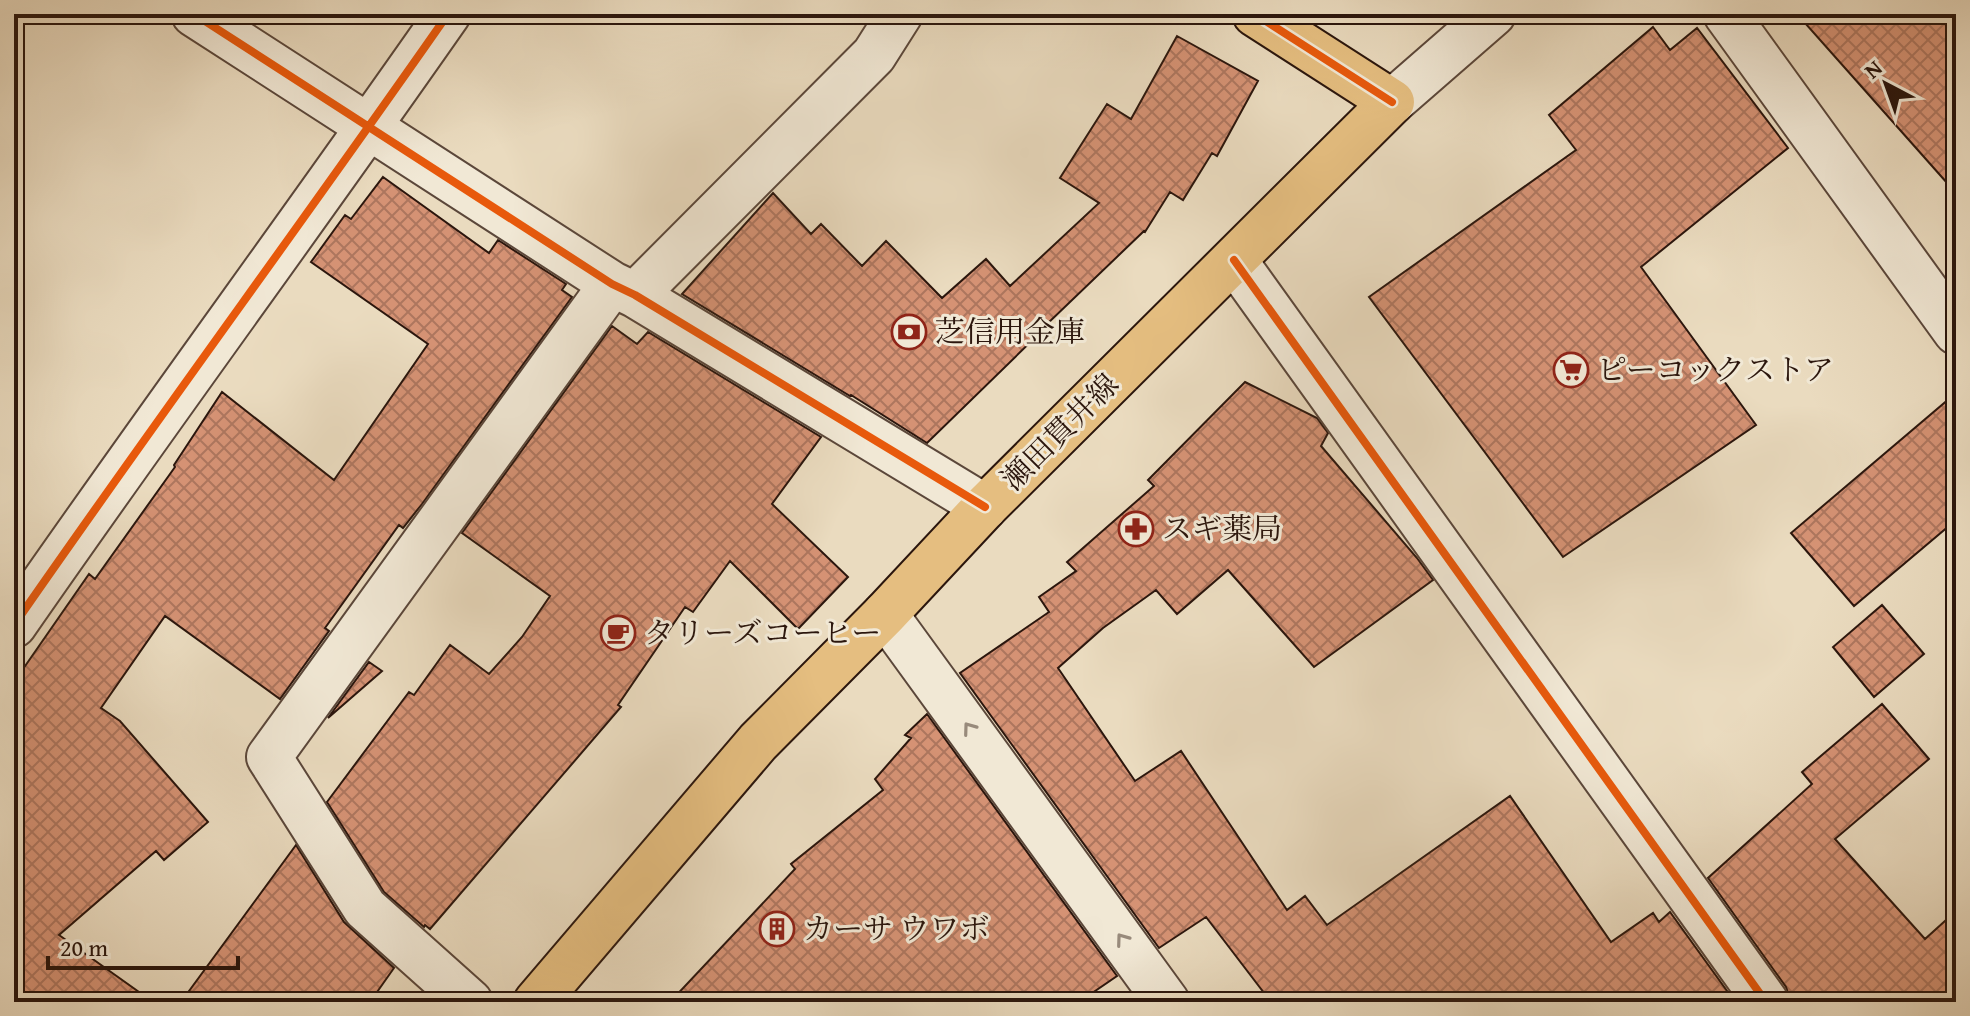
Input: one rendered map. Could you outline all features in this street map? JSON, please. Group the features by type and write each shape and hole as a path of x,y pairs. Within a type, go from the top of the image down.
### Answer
{"main road":[{"path":"1255,14 1392,102"},
{"name":"瀬田貫井線","path":"536,1002 758,742 885,614 985,507 1392,102"}],"street":[{"path":"194,14 624,289 985,507"},
{"path":"14,625 448,14"},
{"path":"470,1002 365,908 269,757 624,289 874,55 900,14"},
{"path":"1392,102 1493,14"},
{"path":"1726,14 1956,332"},
{"path":"1234,260 1766,1002"},
{"path":"885,614 1167,1002"}],"building":[{"path":"1797,14 1956,14 1956,193"},
{"path":"1653,27 1670,50 1697,28 1788,148 1641,267 1756,425 1563,557 1369,297 1576,150 1549,115"},
{"path":"1177,36 1258,81 1217,156 1212,153 1183,200 1170,192 1145,232 927,443 682,294 773,193 811,234 821,224 862,266 886,241 942,298 986,259 1010,286 1099,203 1060,178 1107,104 1131,119"},
{"path":"383,177 489,253 498,240 566,284 562,290 572,297 422,504 403,528 399,525 325,628 329,631 280,699 165,616 101,708 120,721 208,822 164,860 156,851 59,935 153,1002 14,1002 14,682 89,574 95,579 175,467 222,392 334,480 428,344 311,262 345,215 351,219"},
{"path":"612,326 637,344 648,332 821,437 772,504 848,577 798,629 730,561 693,612 685,607 618,705 621,707 430,929 384,892 327,802 409,692 414,695 450,645 489,674 522,637 550,596 462,533"},
{"path":"1245,382 1317,418 1328,433 1321,446 1433,580 1314,667 1228,570 1177,614 1156,590 1103,628 1058,668 1135,781 1181,751 1287,910 1305,896 1327,925 1510,796 1611,942 1653,913 1659,922 1670,912 1735,1002 1271,1002 1206,917 1159,948 960,673 1049,612 1039,597 1076,571 1067,562 1154,486 1148,480"},
{"path":"1956,393 1956,520 1854,606 1791,533"},
{"path":"1882,605 1924,654 1874,697 1833,647"},
{"path":"369,662 382,671 328,718"},
{"path":"1882,704 1929,759 1835,839 1925,939 1956,911 1956,1002 1791,1002 1786,987 1708,878 1812,784 1802,772"},
{"path":"927,714 1117,976 1079,1002 670,1002 795,869 791,864 883,790 875,779 911,738 905,735"},
{"path":"296,845 344,922 394,968 370,1002 181,1002"}],"cycle path":[{"path":"194,14 612,284 985,507"},
{"path":"14,625 448,14"},
{"path":"1255,14 1392,102"},
{"path":"1234,260 1766,1002"}],"place":[{"name":"芝信用金庫","path":"909,332"},
{"name":"ピーコックストア","path":"1571,370"},
{"name":"スギ薬局","path":"1136,529"},
{"name":"タリーズコーヒー","path":"618,633"},
{"name":"カーサ ウワボ","path":"777,929"}]}
